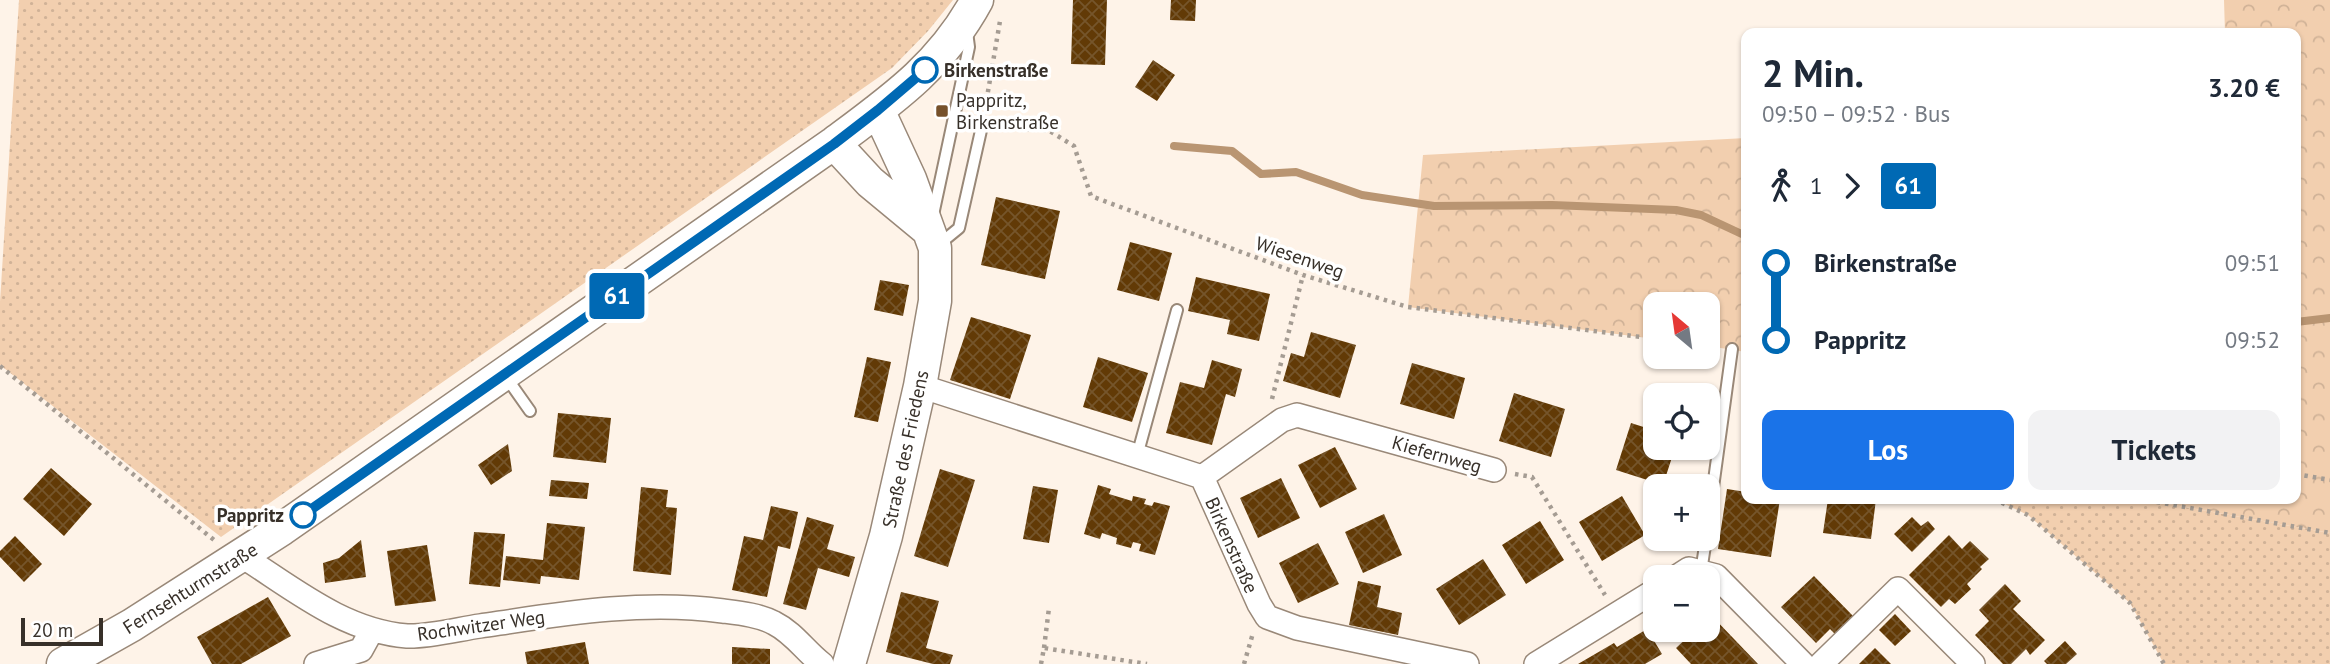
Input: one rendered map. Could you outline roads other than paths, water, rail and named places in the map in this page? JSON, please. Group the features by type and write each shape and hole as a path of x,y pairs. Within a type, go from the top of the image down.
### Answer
{"street":[{"name":"Fernsehturmstraße","path":"63,664 132,625 242,556 834,144 918,78 982,11"},
{"name":"Straße des Friedens","path":"849,664 886,536 920,386 934,301 932,239 910,179 878,110"},
{"path":"834,144 870,182 932,239"},
{"name":"Birkenstraße","path":"920,386 1202,477 1267,617 1297,628 1467,664"},
{"name":"Kiefernweg","path":"1202,477 1282,420 1297,415 1494,470"},
{"name":"Rochwitzer Weg","path":"242,556 343,620 372,630 409,636 590,609 702,608 746,614 774,622 798,640 822,664"},
{"path":"1720,580 1803,664"},
{"path":"1821,664 1898,589 1973,664"},
{"path":"1536,664 1643,598"},
{"path":"316,664 363,657 372,630"}],"lane":[{"path":"932,239 969,47 982,11"},
{"path":"932,239 959,228 982,127"},
{"path":"1137,456 1177,310"},
{"path":"1715,474 1732,349"},
{"path":"504,375 530,411"}],"waterway":[{"path":"1174,146 1232,151 1261,174 1296,172 1362,195 1434,206 1552,205 1676,210 1701,215 1741,234"},
{"path":"2301,321 2330,318"}],"place":[{"name":"Birkenstraße","path":"925,70"},
{"name":"Pappritz, Birkenstraße","path":"942,111"},
{"name":"Pappritz","path":"303,515"}]}
